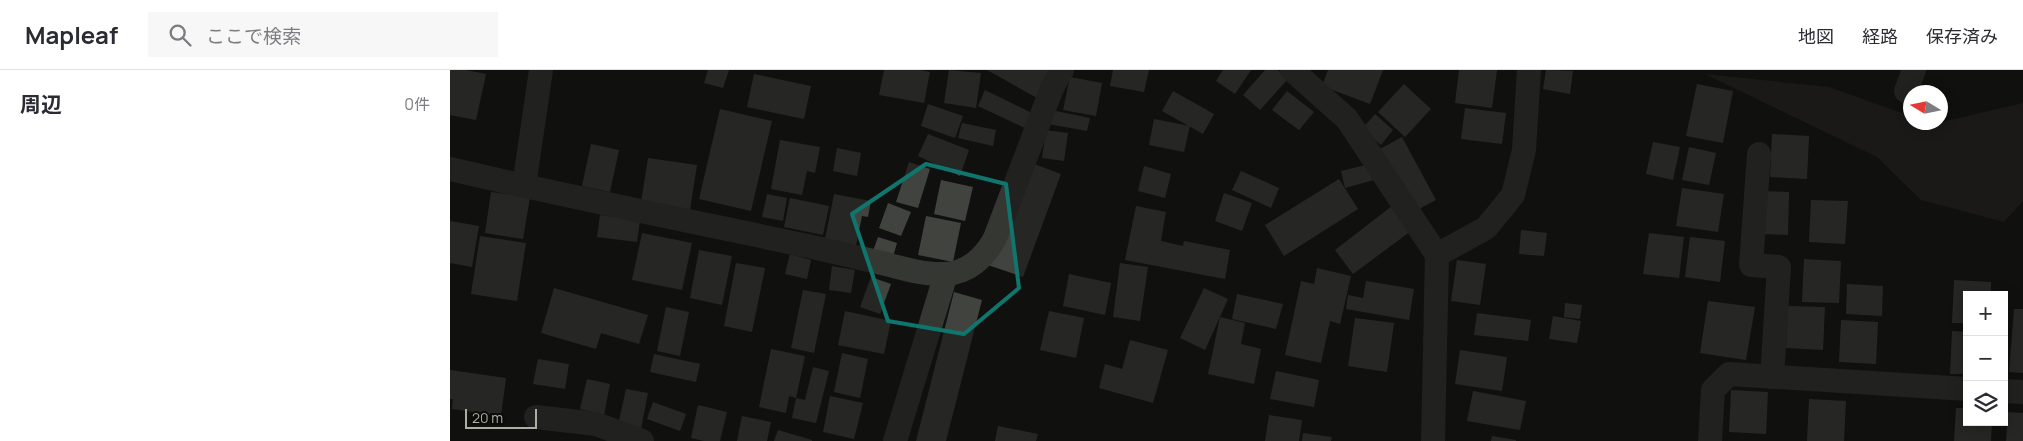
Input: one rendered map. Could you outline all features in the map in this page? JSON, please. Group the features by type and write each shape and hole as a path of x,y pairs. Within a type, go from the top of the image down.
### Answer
{"street":[{"path":"524,186 541,70"},
{"path":"450,169 830,251 908,270 946,274 963,270 980,260 995,238 1052,88 1062,70"},
{"path":"1292,70 1347,119 1437,255 1433,441"},
{"path":"1437,255 1486,228 1512,195 1524,150 1529,70"},
{"path":"1759,154 1750,265 1779,267 1772,377"},
{"path":"895,441 946,274"},
{"path":"1710,441 1713,390 1728,374 1963,389"},
{"path":"2008,391 2023,392"},
{"path":"536,417 596,424 642,441"}],"highlighted area":[{"path":"926,164 1006,184 1019,288 964,334 888,321 852,214"}],"shaded area":[{"path":"1705,74 1829,87 1903,113 1903,130 1948,130 1948,120 2023,103 2023,201 2004,222 1921,200 1877,157"}],"building":[{"path":"450,70 466,70 486,74 476,120 450,115"},
{"path":"708,70 729,70 723,88 704,83"},
{"path":"884,70 920,70 930,72 924,103 879,95"},
{"path":"949,70 981,73 976,108 944,103"},
{"path":"987,70 1052,70 1037,98"},
{"path":"1113,70 1149,70 1144,92 1110,86"},
{"path":"1223,70 1251,70 1235,94 1216,81"},
{"path":"1265,70 1278,70 1288,79 1260,110 1243,95"},
{"path":"1328,70 1383,70 1370,104 1322,86"},
{"path":"1459,70 1497,70 1492,108 1455,103"},
{"path":"1546,70 1573,71 1570,94 1543,89"},
{"path":"754,74 811,86 804,119 747,107"},
{"path":"1070,77 1102,83 1096,116 1063,110"},
{"path":"1404,84 1431,109 1405,137 1378,112"},
{"path":"1697,84 1733,91 1723,143 1686,136"},
{"path":"985,90 1032,113 1025,128 978,106"},
{"path":"1173,91 1214,114 1203,134 1162,111"},
{"path":"1287,91 1314,112 1299,130 1272,110"},
{"path":"928,104 963,116 955,138 921,126"},
{"path":"1465,108 1506,113 1502,144 1461,139"},
{"path":"720,109 772,121 751,211 699,199"},
{"path":"1051,110 1090,118 1087,131 1048,124"},
{"path":"1375,114 1393,130 1381,145 1362,129"},
{"path":"1154,119 1190,126 1184,152 1149,145"},
{"path":"962,123 996,130 993,146 958,138"},
{"path":"1046,130 1068,133 1064,161 1042,158"},
{"path":"928,134 969,150 960,176 918,156"},
{"path":"1772,134 1809,136 1807,179 1770,177"},
{"path":"1402,137 1436,200 1413,212 1380,149"},
{"path":"780,140 820,147 815,173 807,171 802,195 771,189"},
{"path":"1653,142 1680,147 1673,180 1646,174"},
{"path":"591,144 619,150 610,192 582,186"},
{"path":"1689,147 1716,153 1709,185 1682,180"},
{"path":"837,148 861,153 857,176 833,171"},
{"path":"648,158 697,165 690,210 641,203"},
{"path":"1026,161 1061,174 1023,277 988,265"},
{"path":"909,162 930,169 918,208 896,202"},
{"path":"1370,164 1374,180 1345,188 1341,171"},
{"path":"1144,166 1171,174 1165,198 1138,191"},
{"path":"1241,171 1279,188 1271,208 1232,190"},
{"path":"1339,179 1358,209 1284,256 1265,225"},
{"path":"941,180 973,187 965,221 934,214"},
{"path":"1682,188 1724,194 1718,232 1676,226"},
{"path":"1763,191 1789,192 1788,235 1762,234"},
{"path":"491,192 530,197 523,239 485,233"},
{"path":"1224,193 1252,203 1242,231 1215,221"},
{"path":"767,194 787,198 783,221 762,217"},
{"path":"834,194 871,201 868,217 862,216 855,251 824,244"},
{"path":"790,198 829,206 823,235 784,227"},
{"path":"1811,200 1848,201 1845,244 1809,242"},
{"path":"888,203 911,212 901,236 879,228"},
{"path":"1136,206 1166,212 1161,241 1183,246 1184,241 1230,250 1225,279 1125,260"},
{"path":"1392,206 1411,231 1353,274 1335,250"},
{"path":"600,215 640,221 637,242 597,237"},
{"path":"926,216 961,223 953,262 918,255"},
{"path":"450,221 479,226 472,267 450,263"},
{"path":"1521,230 1547,233 1544,256 1519,254"},
{"path":"642,233 692,243 682,290 632,280"},
{"path":"1649,233 1684,237 1679,278 1643,274"},
{"path":"480,236 526,243 517,301 471,294"},
{"path":"878,237 897,243 893,257 873,251"},
{"path":"1690,237 1725,241 1720,282 1685,277"},
{"path":"699,250 732,256 722,305 690,298"},
{"path":"790,254 811,260 807,279 785,274"},
{"path":"1804,259 1841,261 1839,303 1802,302"},
{"path":"1457,260 1486,264 1480,305 1451,301"},
{"path":"736,263 765,268 752,332 724,326"},
{"path":"1120,263 1148,267 1140,321 1113,317"},
{"path":"832,266 855,270 851,293 829,290"},
{"path":"1317,268 1351,276 1340,324 1330,321 1321,363 1285,355 1301,281 1314,284"},
{"path":"1069,274 1111,283 1105,315 1063,306"},
{"path":"871,277 891,284 880,314 860,307"},
{"path":"1954,280 1991,282 1991,291 1963,291 1963,323 1952,323"},
{"path":"1366,281 1414,289 1409,320 1346,309 1348,295 1363,298"},
{"path":"1847,284 1883,286 1882,316 1846,314"},
{"path":"554,288 648,315 639,344 601,333 596,349 541,333"},
{"path":"1204,288 1228,299 1205,350 1180,338"},
{"path":"803,290 826,294 814,353 791,348"},
{"path":"954,292 982,300 946,441 916,441"},
{"path":"1237,294 1283,304 1276,329 1232,319"},
{"path":"1708,301 1755,307 1746,360 1700,353"},
{"path":"1565,303 1582,305 1580,319 1564,317"},
{"path":"1788,306 1825,307 1823,350 1786,348"},
{"path":"666,307 689,312 680,356 657,351"},
{"path":"2014,309 2023,309 2023,373 2009,372"},
{"path":"845,311 891,321 884,354 838,345"},
{"path":"1049,311 1084,318 1076,358 1040,350"},
{"path":"1477,313 1531,320 1528,341 1474,335"},
{"path":"1553,316 1581,321 1577,343 1549,339"},
{"path":"1220,317 1245,323 1241,344 1261,349 1254,384 1208,374"},
{"path":"1355,318 1394,323 1387,372 1348,366"},
{"path":"1841,320 1878,322 1876,364 1839,362"},
{"path":"1952,331 1963,332 1963,374 1950,374"},
{"path":"1130,340 1168,350 1153,403 1099,388 1105,364 1122,369"},
{"path":"771,349 805,356 796,398 789,396 786,413 759,407"},
{"path":"1460,350 1507,357 1502,391 1455,384"},
{"path":"842,353 868,359 860,398 834,392"},
{"path":"654,354 700,364 696,382 650,372"},
{"path":"538,359 569,364 565,389 533,384"},
{"path":"813,367 829,371 816,423 792,418 796,398 805,400"},
{"path":"450,370 506,378 501,416 452,409 453,399 450,399"},
{"path":"1276,371 1319,380 1314,407 1270,399"},
{"path":"587,379 610,384 604,415 580,409"},
{"path":"626,389 648,393 641,429 618,425"},
{"path":"1731,390 1768,392 1766,434 1729,432"},
{"path":"1473,391 1526,401 1520,430 1467,421"},
{"path":"830,396 863,403 854,439 823,432"},
{"path":"1809,399 1846,401 1844,441 1807,441"},
{"path":"653,402 686,414 680,431 647,419"},
{"path":"698,405 727,412 720,441 704,441 691,438"},
{"path":"1956,408 1963,408 1963,426 1992,426 1991,441 1954,441"},
{"path":"2008,412 2023,413 2023,441 2006,441"},
{"path":"1269,415 1302,420 1299,441 1265,441"},
{"path":"742,416 771,422 767,441 737,441"},
{"path":"998,426 1038,434 1036,441 995,441"},
{"path":"778,430 812,440 812,441 774,441"},
{"path":"1303,433 1332,437 1331,441 1302,441"},
{"path":"1492,436 1516,440 1516,441 1491,441"}]}
